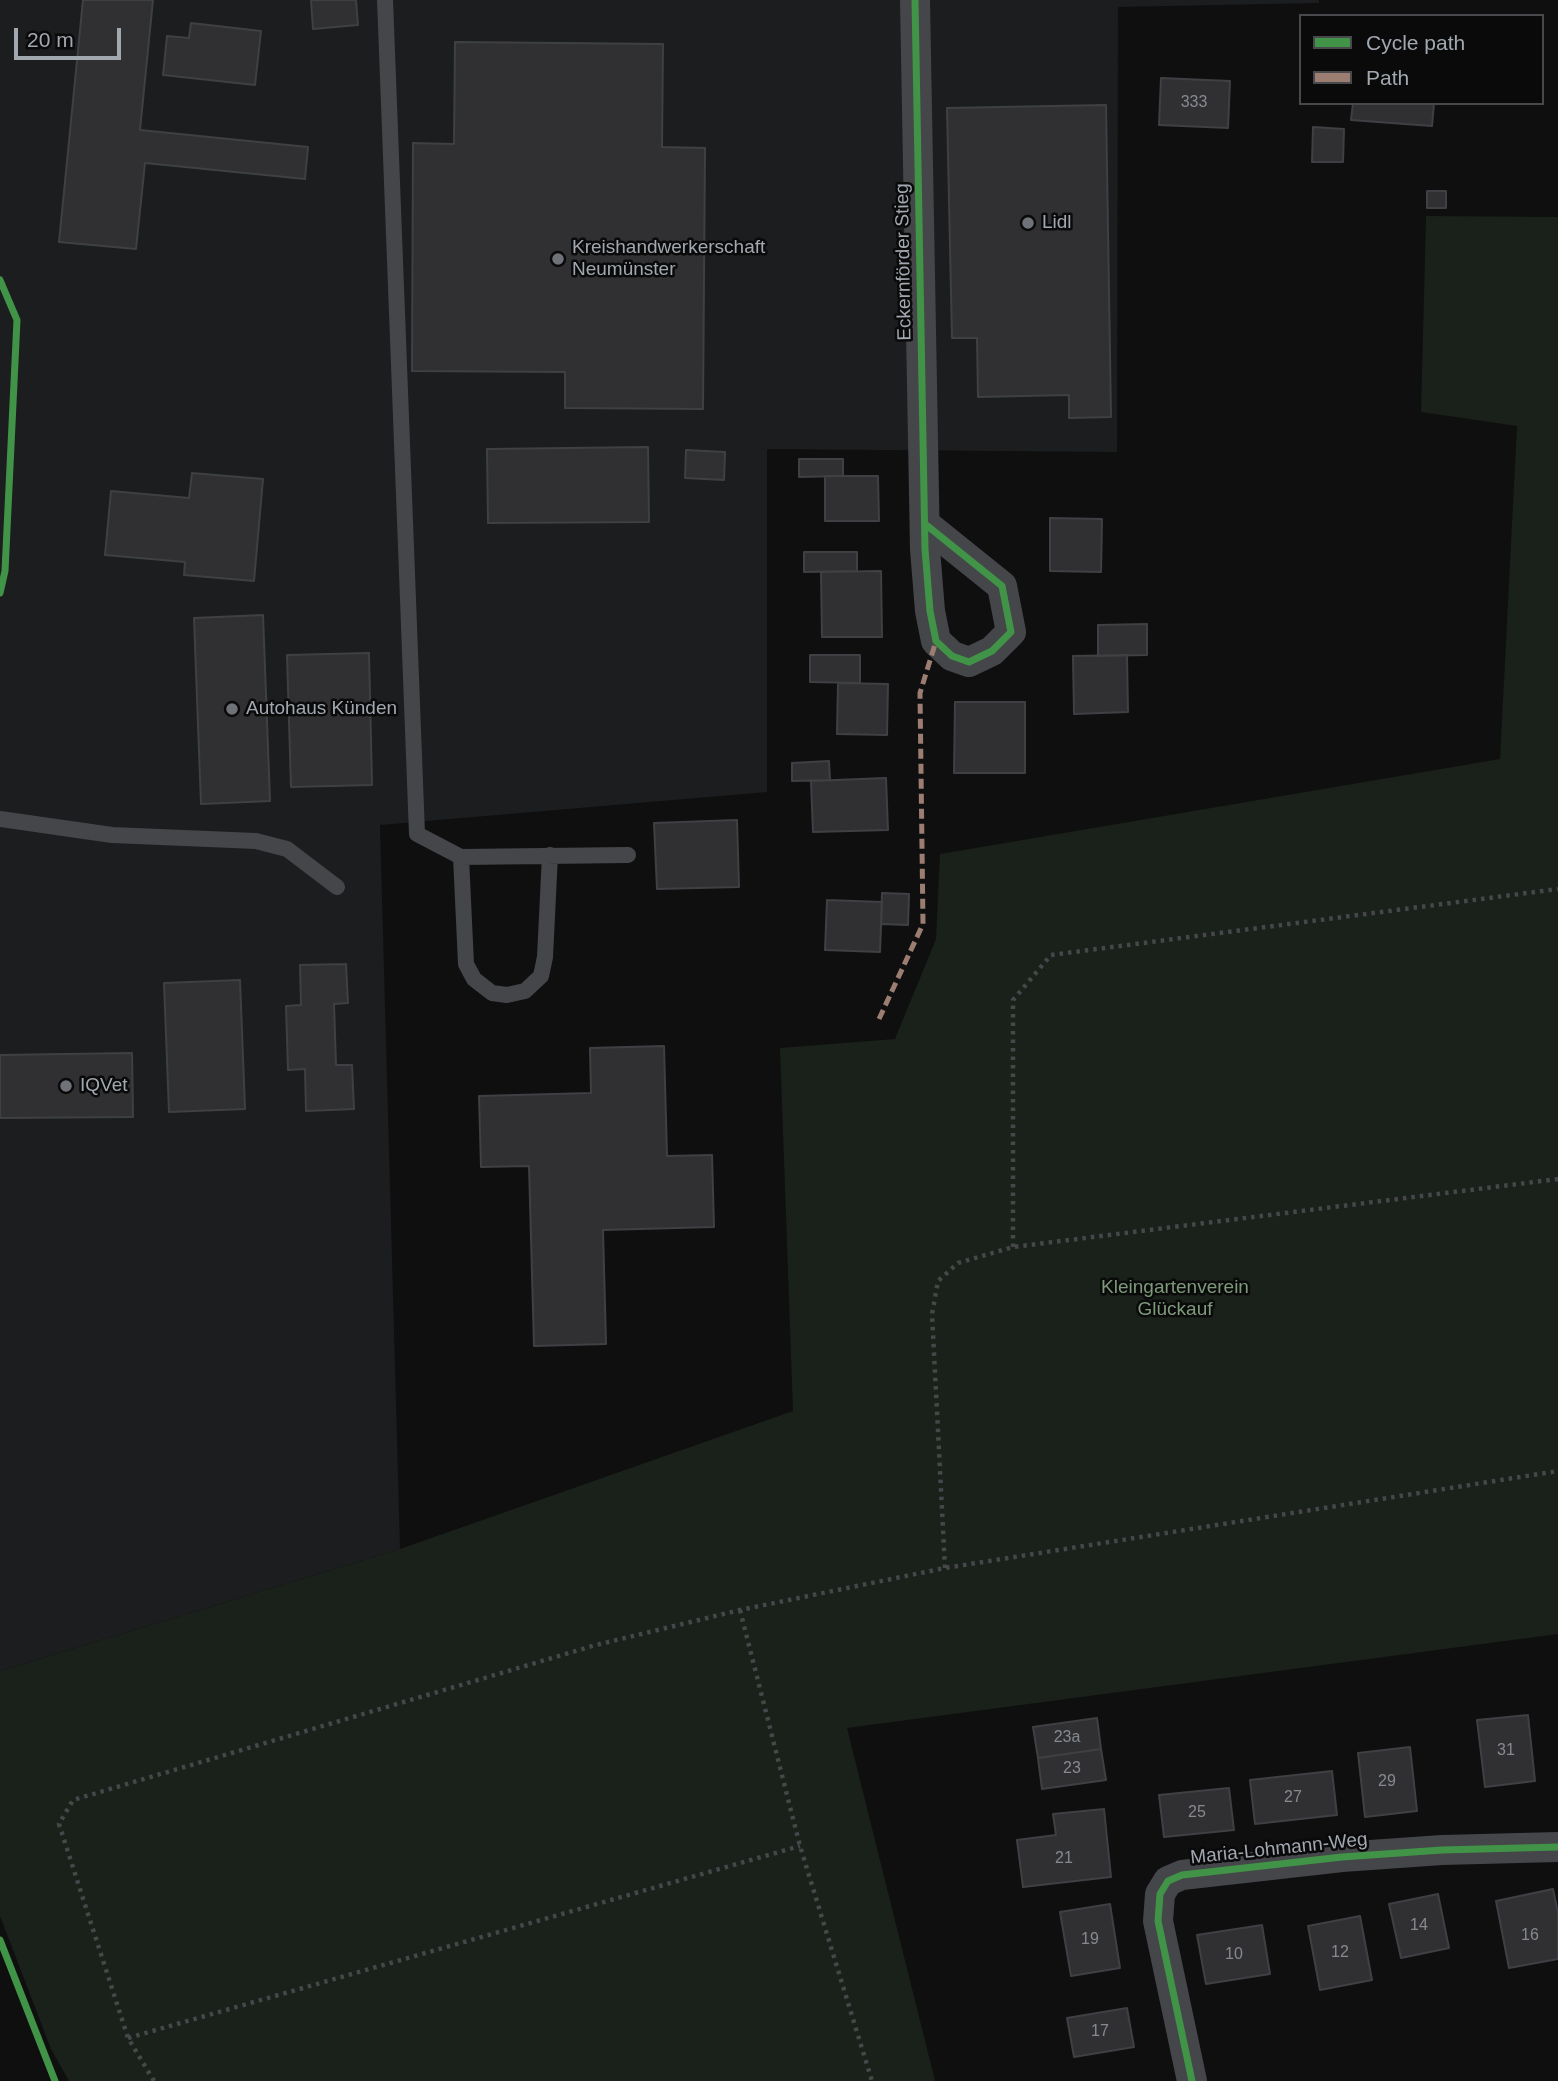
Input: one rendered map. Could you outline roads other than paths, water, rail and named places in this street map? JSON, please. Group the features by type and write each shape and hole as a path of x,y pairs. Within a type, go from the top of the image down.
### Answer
{"street":[{"name":"Eckernförder Stieg","path":"915,0 925,524"},
{"name":"Maria-Lohmann-Weg","path":"1192,2081 1158,1922 1160,1894 1168,1881 1182,1875 1342,1857 1442,1850 1558,1847"}],"lane":[{"path":"385,0 417,834 461,857 628,855"},
{"path":"0,819 112,835 256,841 287,849 337,887"},
{"path":"461,857 466,964 474,979 492,993 507,995 525,992 541,976 545,957 550,855"}],"place":[{"name":"Lidl","path":"1028,223"},
{"name":"Kreishandwerkerschaft Neumünster","path":"558,259"},
{"name":"Autohaus Künden","path":"232,709"},
{"name":"IQVet","path":"66,1086"}],"park label":[{"name":"Kleingartenverein Glückauf","path":"1175,1299"}]}
